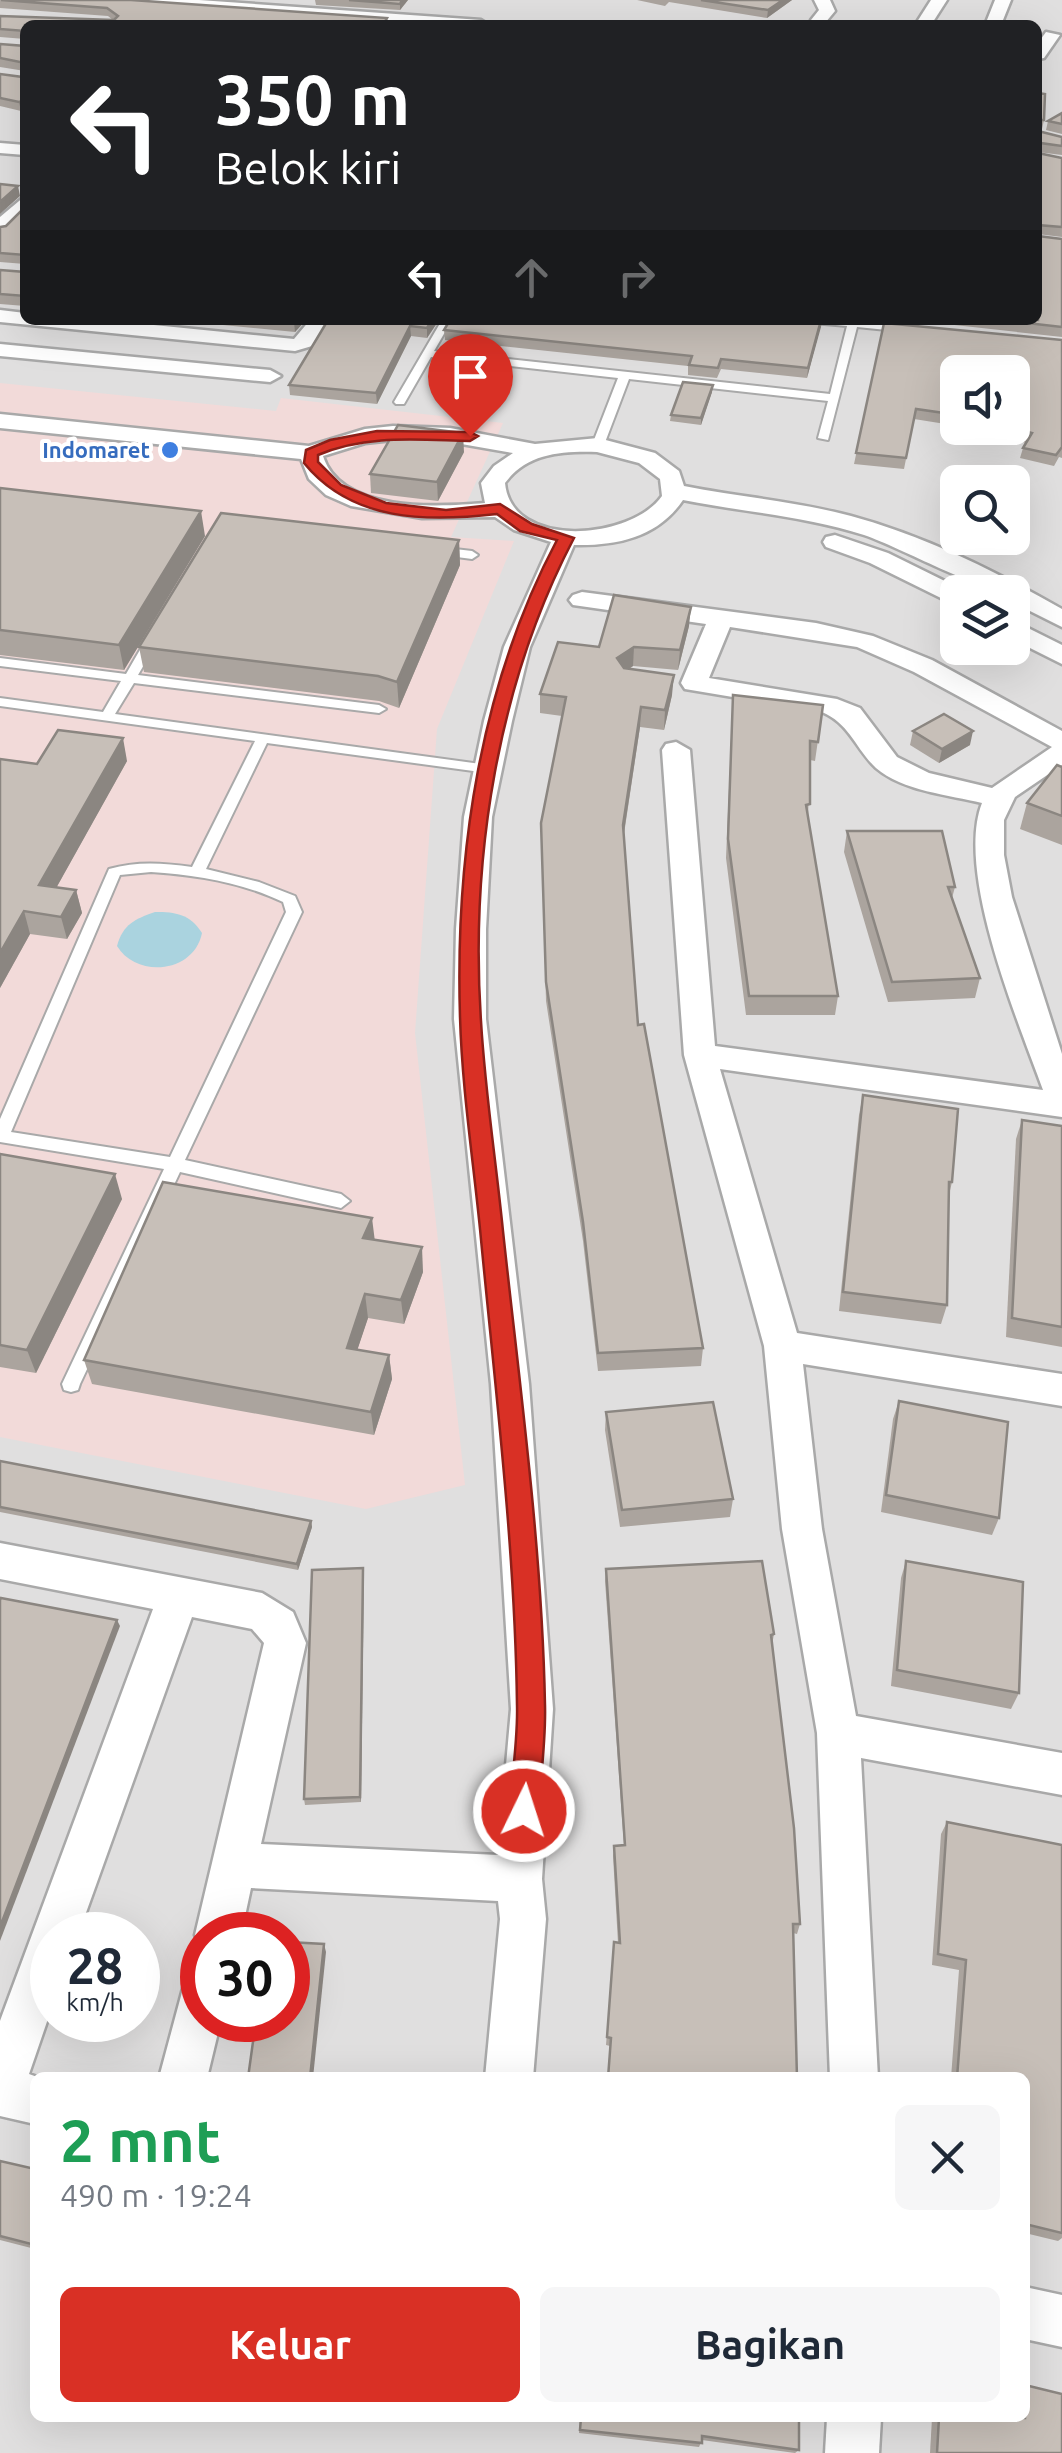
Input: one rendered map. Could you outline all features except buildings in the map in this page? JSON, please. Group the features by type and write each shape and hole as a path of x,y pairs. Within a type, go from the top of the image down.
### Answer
{"street":[{"path":"133,0 419,20"},
{"path":"819,20 827,11 822,0"},
{"path":"1042,49 1052,35"},
{"path":"0,228 20,197"},
{"path":"89,325 295,346 305,342 317,325"},
{"path":"0,350 270,376"},
{"path":"0,422 311,453 335,443 408,434 470,436 534,451"},
{"path":"598,444 642,456 671,477 676,490 672,506 659,519 618,536 566,538 526,527 500,509 493,496 494,483 514,460 534,451 598,444"},
{"path":"311,453 311,463 318,474 336,488 383,508 446,515 500,509"},
{"path":"676,490 840,520 898,538 1000,584 1062,619"},
{"path":"659,519 745,523 828,540 879,558 940,588"},
{"path":"510,2072 523,1919 519,1879 532,1709 523,1540 470,1020 474,873 478,817 517,647 566,538"},
{"path":"582,600 864,641 923,666 1062,742"},
{"path":"694,683 721,618"},
{"path":"1030,638 1062,656"},
{"path":"664,680 828,705 850,714 887,763 920,779 997,798"},
{"path":"676,750 700,1055 782,1346 802,1529 838,1733 854,2072"},
{"path":"700,1055 1062,1101 988,867 991,817 997,798 1062,753"},
{"path":"782,1346 1062,1390"},
{"path":"0,1560 262,1612 278,1625 284,1643 224,1912"},
{"path":"63,1912 179,1596"},
{"path":"838,1733 1062,1774"},
{"path":"235,1865 519,1879"},
{"path":"30,2005 0,2090 30,2099"},
{"path":"184,2072 192,2042"},
{"path":"1030,2314 1062,2321"},
{"path":"852,2453 854,2422"}],"lane":[{"path":"400,402 444,325"},
{"path":"824,438 853,325"},
{"path":"863,325 924,331"},
{"path":"429,354 833,398"},
{"path":"598,444 624,377"},
{"path":"414,548 472,555"},
{"path":"107,716 159,628"},
{"path":"0,662 379,709"},
{"path":"0,702 488,770"},
{"path":"196,874 263,738"},
{"path":"71,1384 172,1164 294,912 290,899 274,890 142,866 114,872 0,1136 172,1164 341,1201"}],"shaded area":[{"path":"0,0 1062,0 1062,2453 0,2453"},
{"path":"0,383 276,411 281,398 503,423 451,537 514,541 437,729 415,1033 465,1485 366,1509 0,1437"}],"water":[{"path":"155,912 182,915 202,933 188,957 164,967 151,967 126,957 117,946 131,923"}],"place":[{"name":"Indomaret","path":"170,450"}],"route":[{"path":"470,436 377,435 335,443 311,453 311,463 336,488 383,508 446,515 500,509 526,527 566,538 517,647 498,721 478,817 470,929 470,1020 523,1540 532,1709 524,1811"}]}
